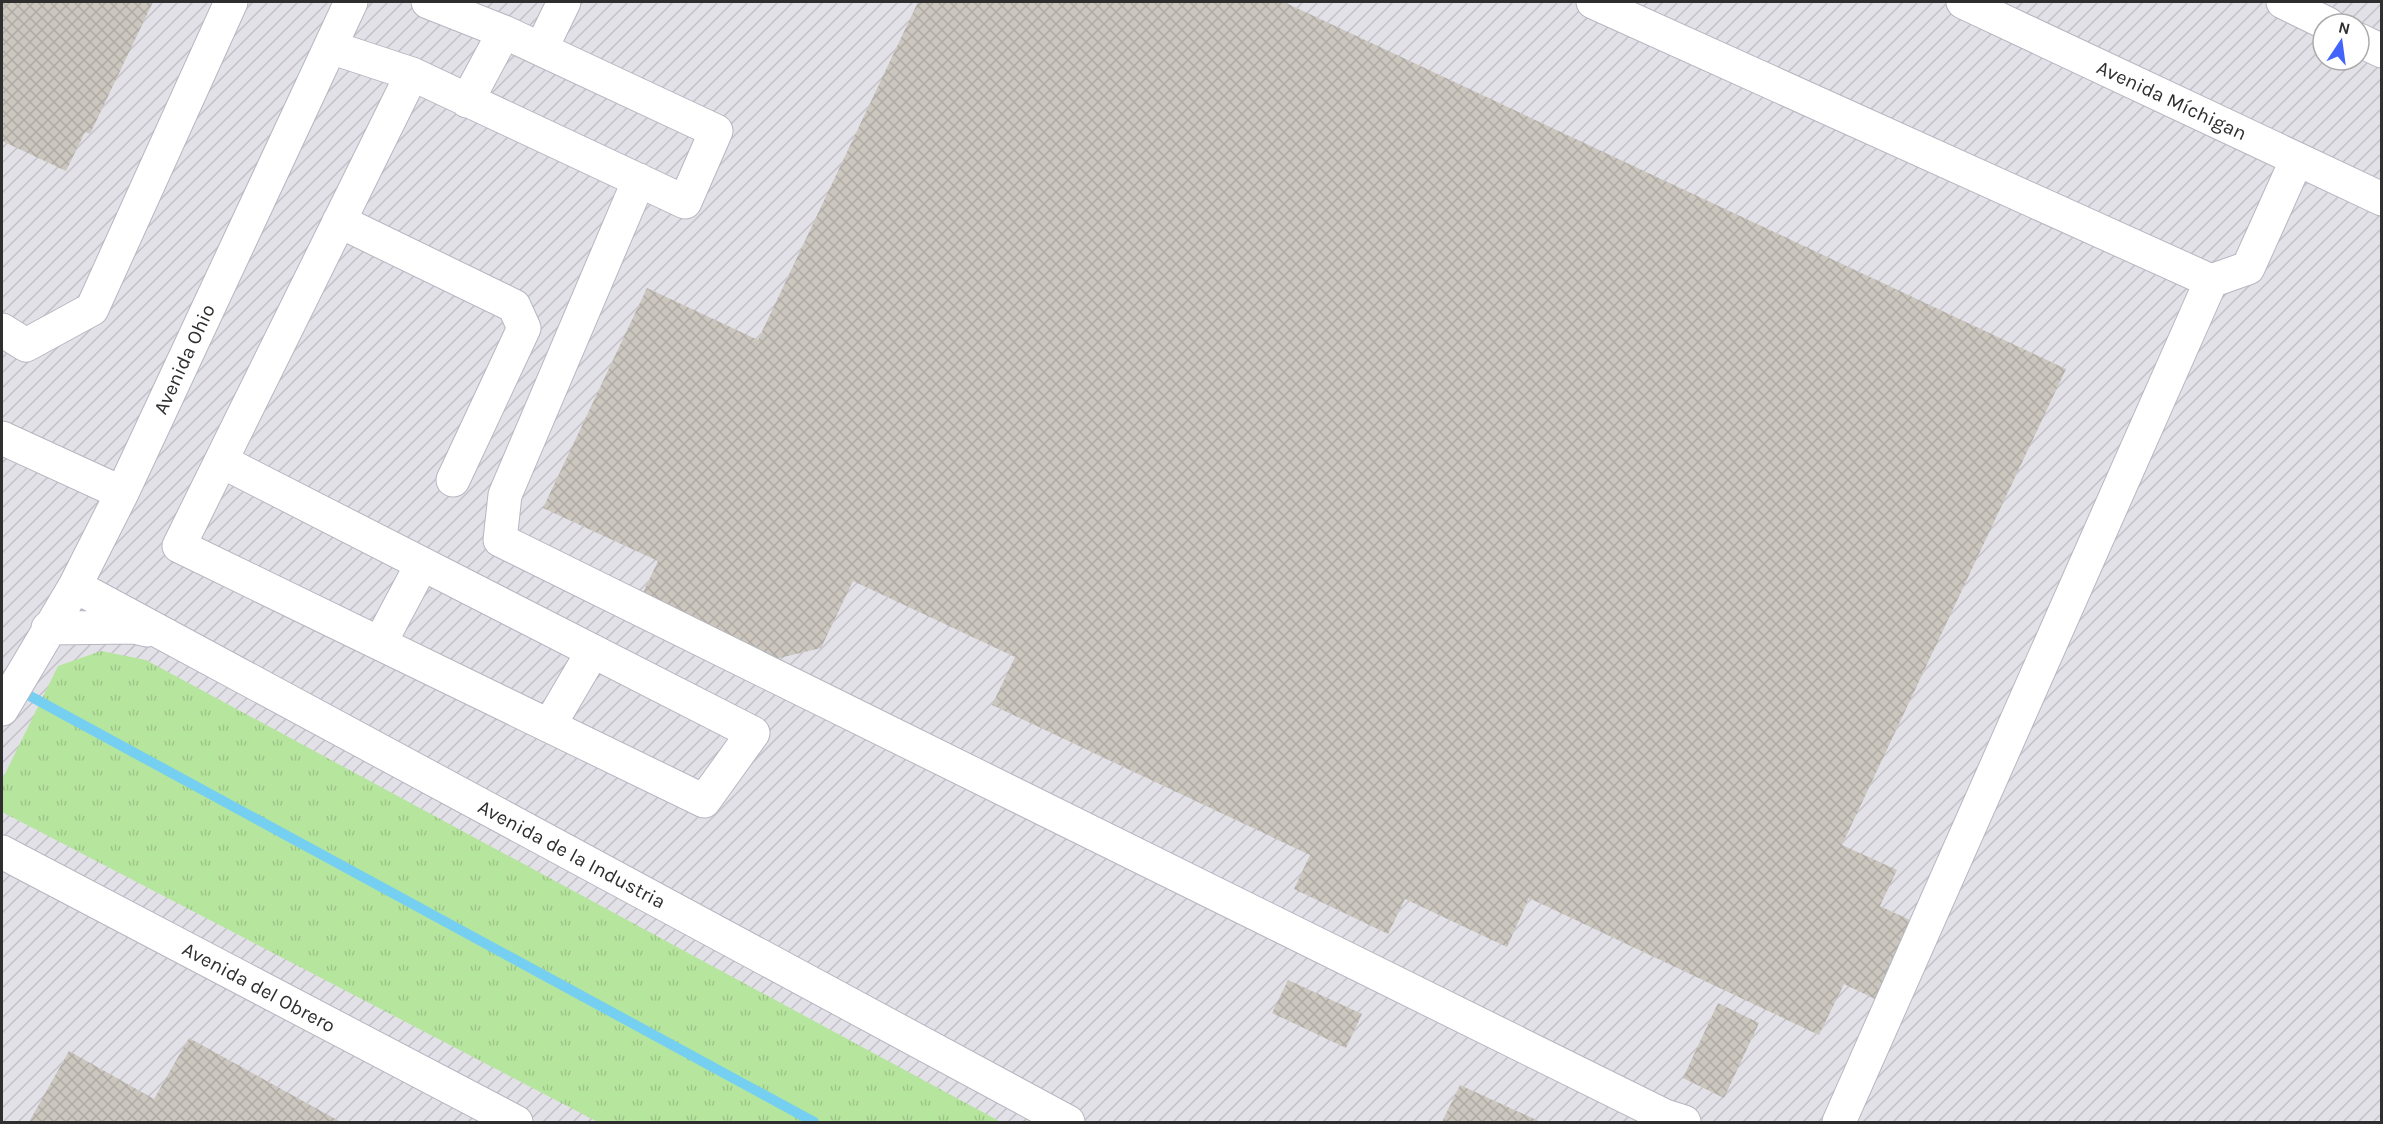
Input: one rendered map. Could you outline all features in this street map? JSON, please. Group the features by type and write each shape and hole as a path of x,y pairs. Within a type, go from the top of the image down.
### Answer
{"street":[{"path":"2,330 26,345 92,309 231,2"},
{"name":"Avenida Ohio","path":"4,704 75,586 122,493 351,2"},
{"path":"330,47 412,74 685,201 717,131 504,32 428,2"},
{"path":"541,49 564,2"},
{"path":"1593,2 2211,281 2248,268 2297,159"},
{"name":"Avenida Míchigan","path":"1963,2 2382,199"},
{"path":"2283,2 2311,16"},
{"path":"468,101 504,32"},
{"path":"221,461 753,733 704,801 179,546 412,74"},
{"path":"639,180 505,495 500,540 1633,1100 1684,1122"},
{"path":"339,221 514,306 524,328 453,480"},
{"path":"1839,1122 2211,281"},
{"path":"2,438 122,493"},
{"path":"380,644 422,564"},
{"name":"Avenida de la Industria","path":"75,586 1068,1122"},
{"path":"40,641 135,627 166,634"},
{"path":"549,726 593,651"},
{"name":"Avenida del Obrero","path":"2,852 498,1118"}],"shaded area":[{"path":"2,2 2381,2 2381,1122 2,1122"}],"green space":[{"path":"101,651 146,660 1001,1122 598,1122 2,812 2,780 58,666"}],"building":[{"path":"2,2 153,2 90,134 85,132 66,171 2,141"},
{"path":"918,2 1284,2 2066,369 1842,845 1897,870 1880,906 1916,923 1879,1001 1844,984 1819,1035 1529,898 1507,947 1405,899 1388,934 1294,889 1310,855 992,705 1015,657 853,581 821,648 763,662 638,603 658,561 543,508 647,288 758,340"},
{"path":"1288,980 1362,1014 1346,1048 1272,1013"},
{"path":"1718,1003 1759,1023 1724,1098 1683,1078"},
{"path":"189,1038 341,1122 29,1122 69,1051 154,1099"},
{"path":"1460,1085 1541,1122 1442,1122"}],"waterway":[{"path":"17,689 814,1122"}]}
